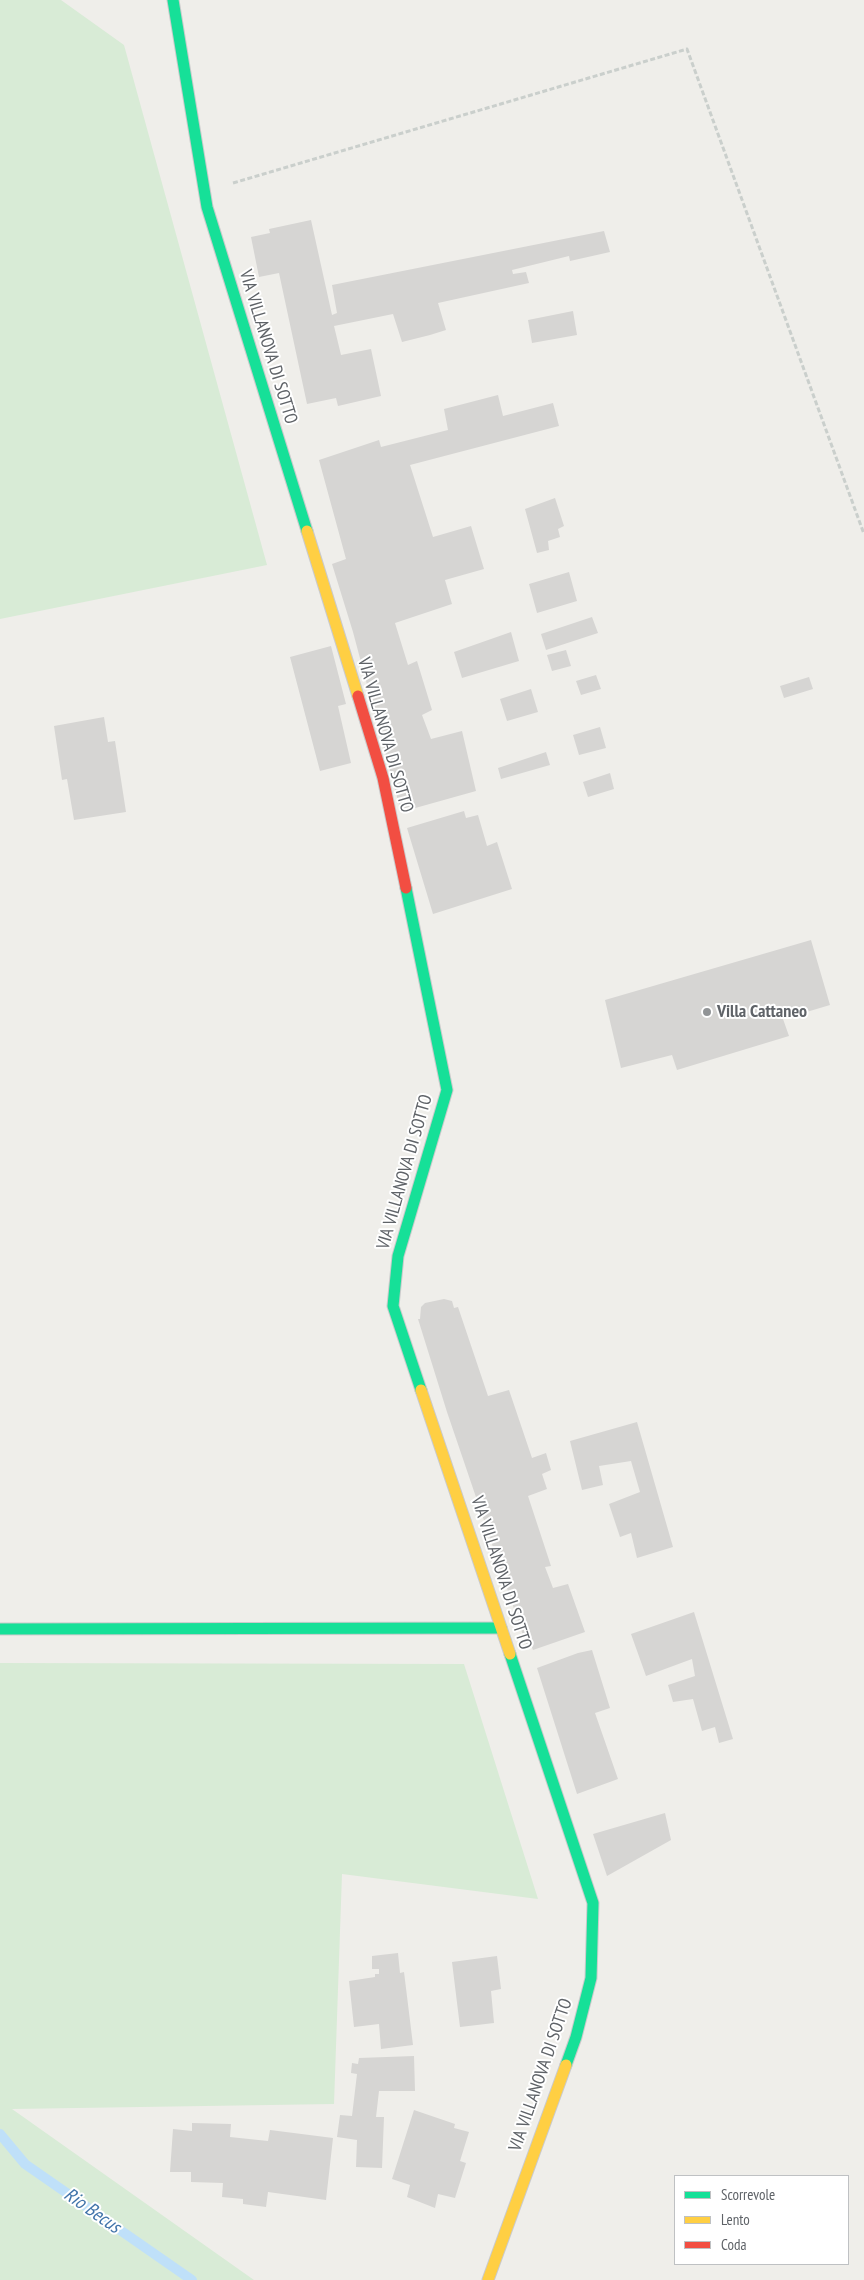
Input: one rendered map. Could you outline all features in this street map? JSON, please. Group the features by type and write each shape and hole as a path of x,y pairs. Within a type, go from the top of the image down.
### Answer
{"street":[{"name":"VIA VILLANOVA DI SOTTO","path":"173,0 212,225 384,788 447,1090 398,1256 393,1306 592,1903 591,1978 576,2037 488,2280"},
{"path":"0,1629 501,1628"}],"path":[{"path":"205,192 687,49 864,534"}],"green space":[{"path":"0,0 61,0 124,45 267,565 0,619"},
{"path":"0,1663 464,1664 538,1899 342,1874 334,2104 12,2109 254,2280 0,2280"}],"building":[{"path":"311,220 332,315 337,313 332,285 604,231 610,252 570,261 569,256 512,270 513,274 526,272 529,283 438,303 446,330 430,335 402,342 393,314 334,326 341,355 371,349 381,396 338,406 336,398 307,404 279,273 259,277 251,237 270,233 269,229"},
{"path":"573,311 577,335 532,343 528,320"},
{"path":"498,395 503,416 553,403 559,426 410,465 433,537 471,526 484,569 445,580 452,604 395,623 408,665 417,661 432,710 422,715 431,739 462,731 476,791 401,812 353,632 332,564 346,559 319,460 379,440 381,447 448,430 444,409"},
{"path":"555,498 564,526 558,529 560,537 548,541 549,550 537,553 525,509"},
{"path":"569,572 577,601 537,613 529,584"},
{"path":"592,617 598,633 546,650 541,634"},
{"path":"511,632 519,661 462,678 454,652"},
{"path":"331,646 346,704 338,706 351,763 320,771 290,657"},
{"path":"566,650 571,666 552,671 547,655"},
{"path":"596,675 601,689 581,695 576,681"},
{"path":"809,677 813,689 784,698 780,686"},
{"path":"531,689 538,712 507,721 500,699"},
{"path":"104,717 108,742 115,741 126,812 74,820 67,779 62,780 54,726"},
{"path":"600,727 606,748 579,755 573,735"},
{"path":"546,752 550,765 501,779 498,768"},
{"path":"610,773 614,789 588,797 583,782"},
{"path":"464,811 466,818 478,815 487,846 497,842 512,889 433,914 407,828"},
{"name":"Villa Cattaneo","path":"811,940 830,1005 783,1019 789,1036 677,1070 672,1055 621,1068 605,1000"},
{"path":"444,1299 452,1301 454,1308 458,1307 488,1396 509,1390 532,1458 546,1453 551,1470 542,1474 547,1489 528,1496 551,1566 545,1567 553,1588 568,1584 585,1632 533,1650 530,1643 526,1644 447,1412 418,1319 420,1319 421,1307 425,1303"},
{"path":"637,1422 673,1547 637,1558 631,1533 620,1537 609,1504 640,1492 631,1461 599,1466 603,1485 582,1490 570,1441"},
{"path":"694,1612 733,1739 719,1743 715,1727 702,1731 693,1699 673,1702 668,1685 695,1676 692,1659 646,1676 631,1634"},
{"path":"592,1650 610,1708 595,1713 618,1779 577,1794 537,1668 578,1653"},
{"path":"665,1813 671,1840 607,1876 593,1834"},
{"path":"398,1953 400,1973 404,1972 413,2045 381,2049 379,2024 354,2027 349,1981 375,1977 375,1974 379,1974 379,1969 372,1969 372,1956"},
{"path":"497,1956 501,1989 491,1991 494,2023 460,2027 452,1962"},
{"path":"414,2056 415,2091 379,2091 376,2117 384,2117 382,2168 356,2167 357,2140 337,2137 340,2115 352,2116 357,2074 351,2073 352,2063 358,2064 359,2058"},
{"path":"414,2110 455,2124 454,2128 469,2132 460,2161 466,2163 455,2198 438,2194 435,2208 407,2197 410,2185 392,2179"},
{"path":"192,2123 231,2124 230,2137 268,2141 270,2130 333,2138 326,2200 268,2192 266,2207 243,2204 243,2199 222,2197 223,2183 191,2182 191,2172 170,2172 173,2129 192,2131"}],"waterway":[{"name":"Rio Becus","path":"0,2134 25,2164 192,2280"}],"traffic: fast":[{"path":"173,0 207,207 307,531"},
{"path":"406,888 447,1090 398,1256 393,1306 421,1390"},
{"path":"0,1629 501,1628"},
{"path":"510,1654 593,1903 591,1978 576,2037 566,2065"}],"traffic: slow":[{"path":"307,531 358,696"},
{"path":"421,1390 510,1654"},
{"path":"488,2280 566,2065"}],"traffic: jam":[{"path":"358,696 383,778 406,888"}],"place":[{"name":"Villa Cattaneo","path":"707,1012"}]}
